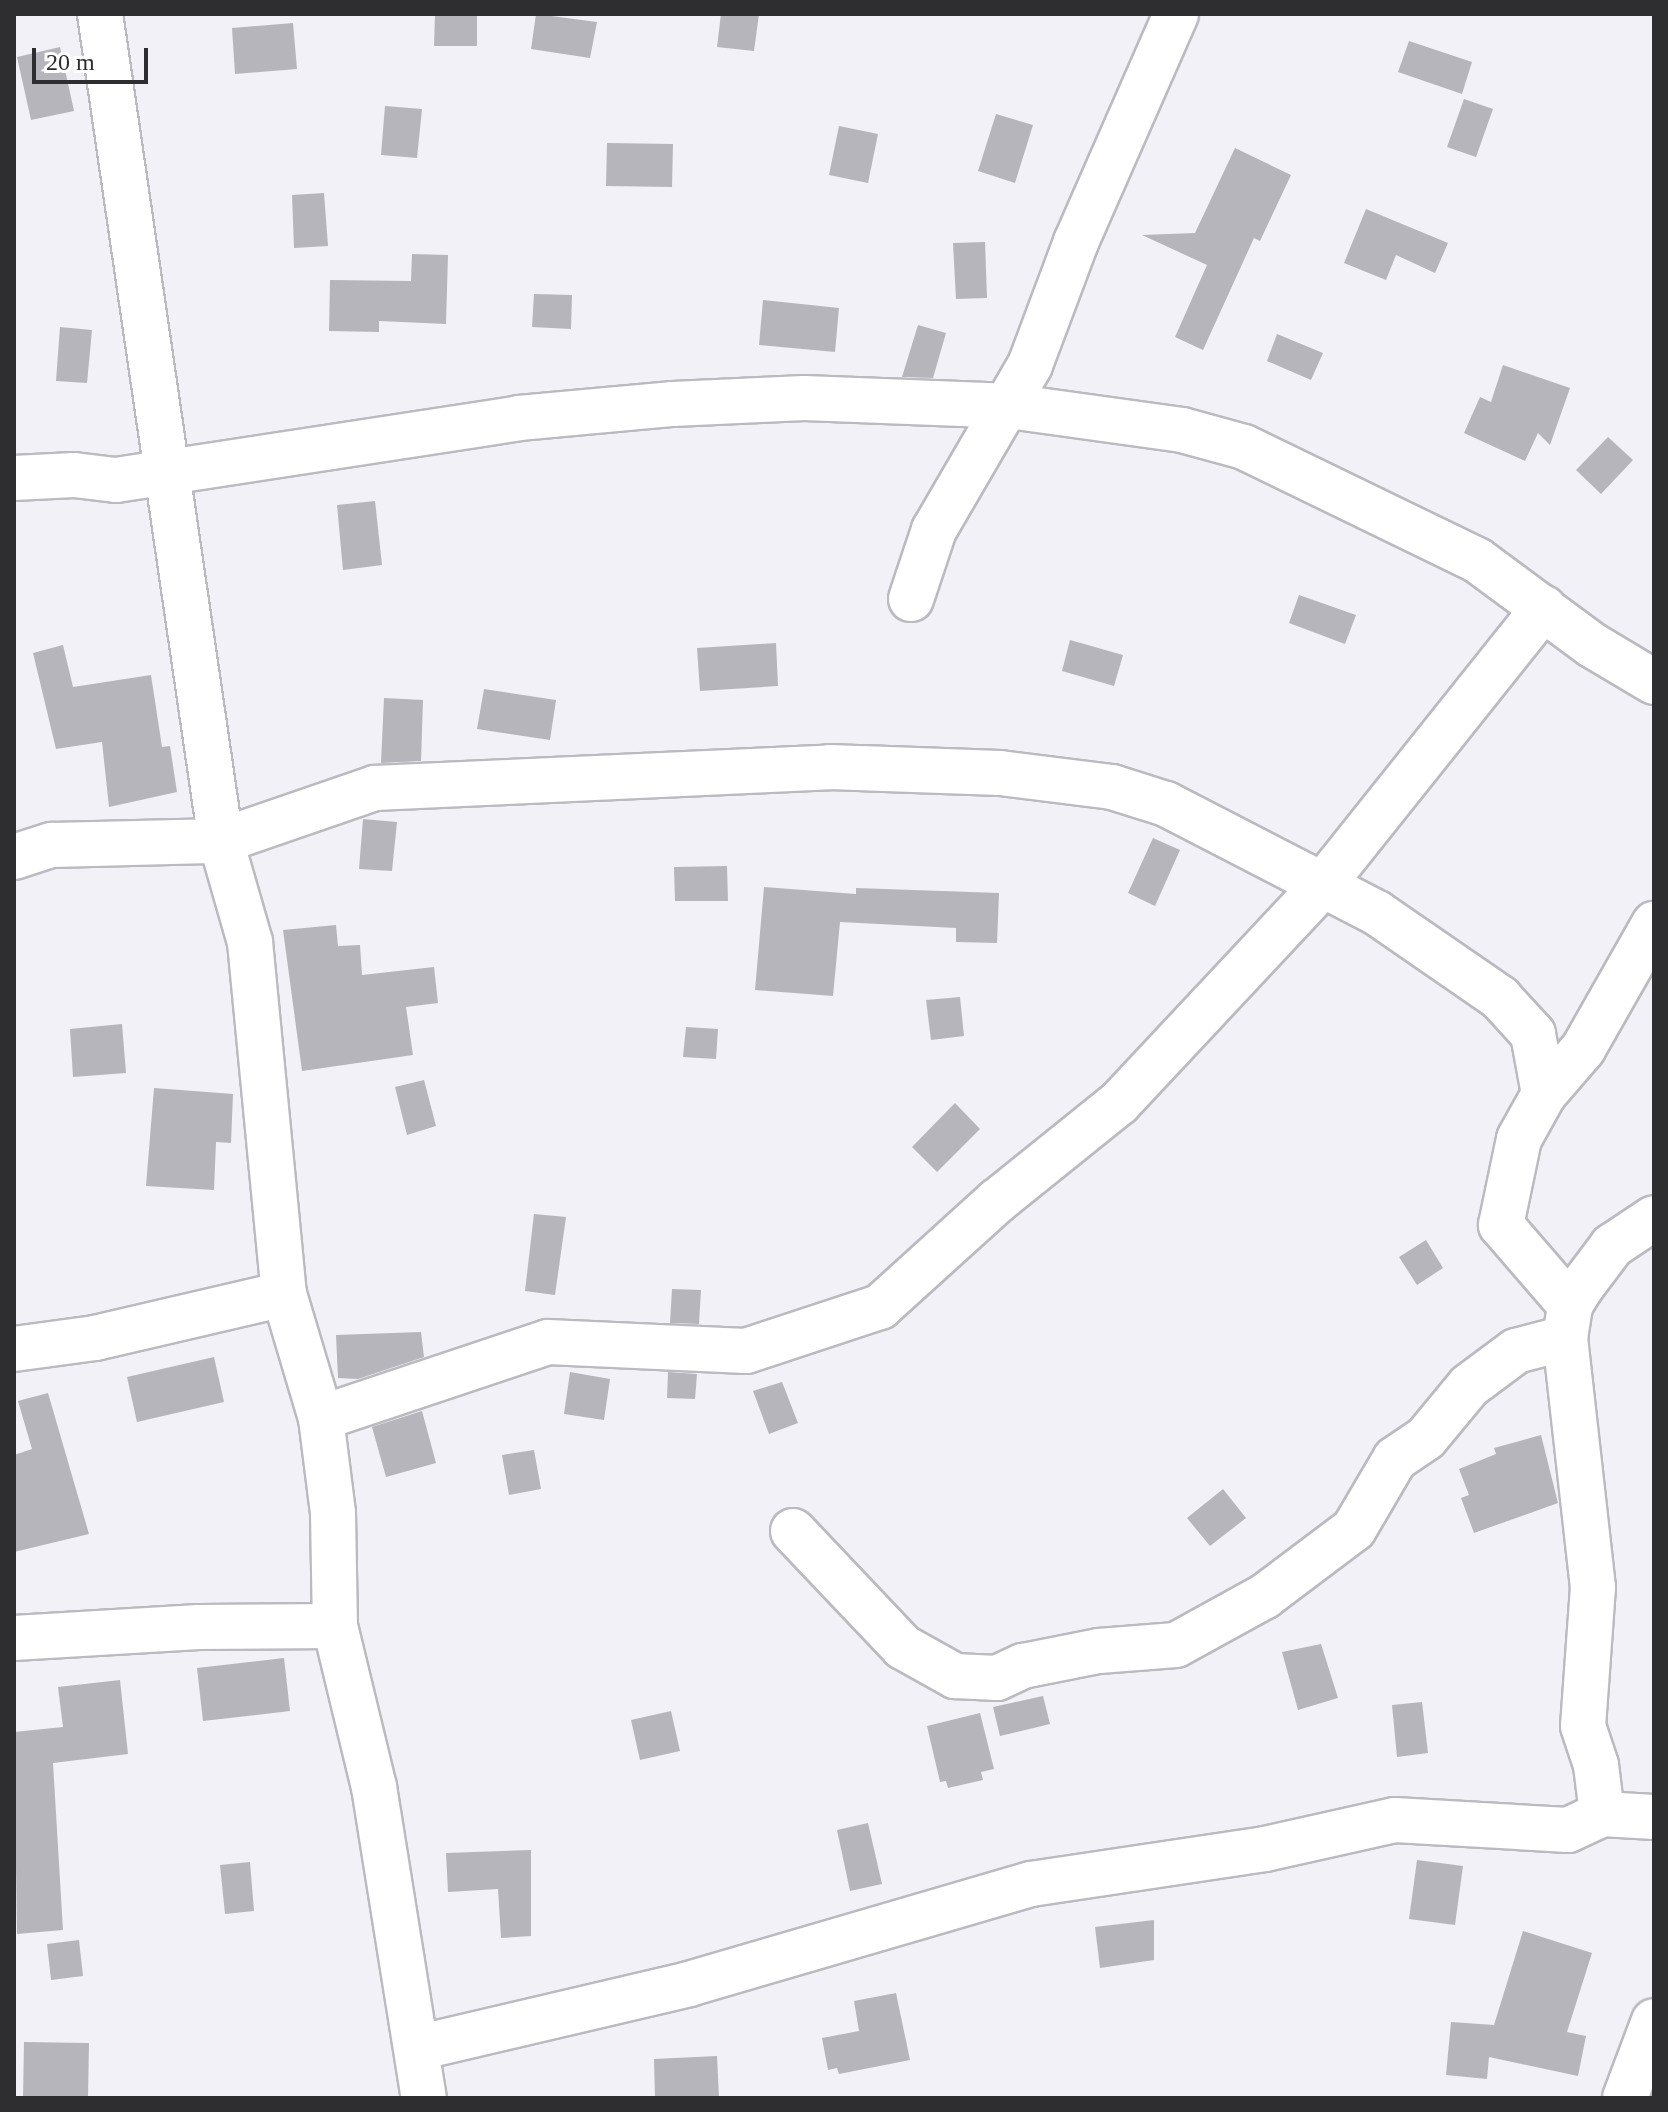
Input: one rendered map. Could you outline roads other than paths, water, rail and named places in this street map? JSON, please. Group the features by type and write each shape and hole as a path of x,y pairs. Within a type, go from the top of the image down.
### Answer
{"street":[{"path":"100,14 221,841 250,942 284,1294 321,1418 333,1513 335,1626 374,1787 424,2098"},
{"path":"911,599 934,530 972,459 1009,406 1176,14"},
{"path":"14,478 74,475 116,480 519,418 673,404 804,398 1009,406 1182,430 1244,447 1477,560 1654,682"},
{"path":"321,1418 548,1342 746,1351 880,1307 997,1201 1119,1103 1321,887 1544,608"},
{"path":"14,857 52,845 221,841 375,788 830,767 1000,773 1112,787 1166,804 1321,887 1377,913 1500,998 1533,1034 1544,1094"},
{"path":"1602,1814 1583,1726 1593,1587 1568,1322 1501,1225 1519,1139 1544,1094 1583,1049 1654,924"},
{"path":"793,1531 903,1647 955,1676 997,1678 1023,1666 1099,1651 1176,1645 1265,1596 1354,1529 1395,1459 1426,1438 1469,1386 1516,1351 1568,1322 1612,1246 1654,1218"},
{"path":"14,1349 95,1338 284,1294"},
{"path":"14,1638 199,1627 335,1626"},
{"path":"417,2048 689,1984 1031,1884 1250,1852 1395,1820 1568,1830 1602,1814 1654,1817"},
{"path":"1625,2098 1654,2021"}]}
